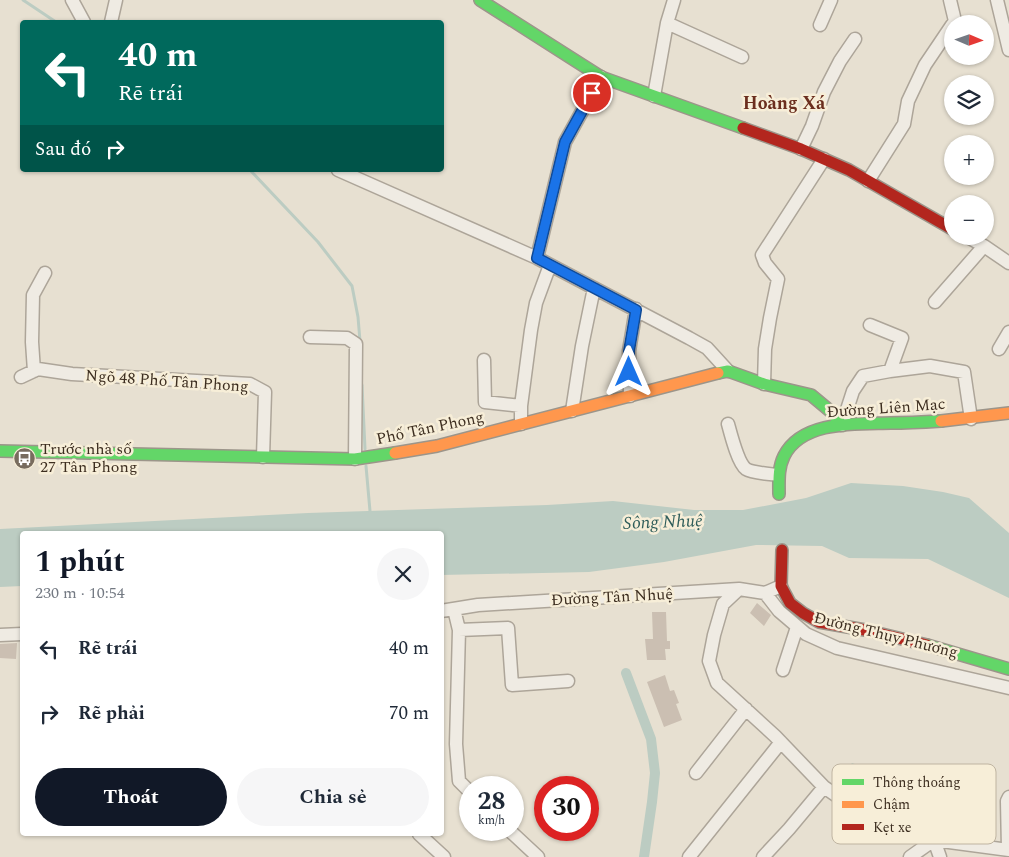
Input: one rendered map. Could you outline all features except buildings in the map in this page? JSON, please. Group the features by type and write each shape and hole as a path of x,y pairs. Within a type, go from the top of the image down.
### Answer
{"street":[{"path":"72,0 83,20"},
{"path":"111,20 116,0"},
{"path":"480,0 601,77 801,149 849,170 944,225"},
{"path":"654,96 667,23 674,0"},
{"path":"820,25 831,0"},
{"path":"950,0 954,15"},
{"path":"997,0 1009,50"},
{"path":"667,23 742,56"},
{"path":"868,181 904,124 908,101 925,65 944,37"},
{"path":"801,149 812,126 824,92 840,61 855,39"},
{"path":"537,258 565,142 601,77"},
{"path":"764,384 765,349 778,279 765,262 762,254 824,159"},
{"path":"343,172 537,258 707,348 728,371 764,384 811,395 829,410 842,426"},
{"path":"935,302 984,246 1009,263"},
{"path":"521,424 521,406 530,330 536,303 550,265"},
{"path":"34,371 32,342 33,295 45,273"},
{"path":"572,411 582,346 594,288"},
{"path":"630,396 629,351 636,310"},
{"path":"870,325 902,338 890,371"},
{"path":"999,350 1009,332"},
{"path":"310,338 347,338 356,344 355,459"},
{"path":"484,360 485,402 521,406"},
{"path":"842,426 852,391 863,376 930,366 964,372 971,418"},
{"name":"Ngõ 48 Phố Tân Phong","path":"20,377 38,370 72,374 250,384 265,392 263,457"},
{"name":"Phố Tân Phong","path":"0,451 355,459 437,446 728,371"},
{"name":"Đường Liên Mạc","path":"779,494 778,475 781,460 798,439 820,428 971,418 1009,413"},
{"path":"728,424 733,443 744,467 750,471 778,475"},
{"path":"765,593 781,586 782,550"},
{"name":"Đường Thụy Phương","path":"781,586 790,603 803,614 819,622 865,630 1009,669"},
{"path":"739,589 723,604 714,635 709,660 717,683 781,742 824,787 832,793"},
{"name":"Đường Tân Nhuệ","path":"448,610 478,605 739,589 765,593"},
{"name":"Đường Thụy Phương","path":"765,593 779,611 806,634 838,648 1009,688"},
{"path":"448,610 460,630 456,744 459,781"},
{"path":"782,670 797,627"},
{"path":"460,630 508,628 512,685 568,681"},
{"path":"0,635 20,634"},
{"path":"696,773 746,709"},
{"path":"689,857 781,742"},
{"path":"763,857 824,787"},
{"path":"964,844 1008,850 1007,801 1009,797"},
{"path":"421,836 444,857"},
{"path":"521,841 538,857"},
{"path":"910,857 928,844"},
{"path":"935,844 940,857"}],"water":[{"name":"Sông Nhuệ","path":"851,483 903,486 969,498 1009,533 1009,598 928,559 849,558 822,546 756,545 664,562 589,572 444,575 444,531 20,531 20,586 0,587 0,529 308,513 613,501 694,510 743,510 806,498"}],"waterway":[{"path":"23,0 53,20"},
{"path":"252,172 318,242 352,286 360,341"},
{"path":"362,385 365,449"},
{"path":"366,466 370,511"},
{"path":"626,673 651,739 655,773 644,857"}],"traffic: fast":[{"path":"480,0 601,77 743,128"},
{"path":"718,373 728,371 764,384 811,395 829,410 842,425"},
{"path":"779,494 779,475 784,456 792,444 817,430 847,424 941,421"},
{"path":"0,451 355,459 395,453"},
{"path":"927,645 1009,669"}],"traffic: slow":[{"path":"395,453 437,446 718,373"},
{"path":"941,421 1009,413"}],"traffic: jam":[{"path":"743,128 801,149 849,170 944,224"},
{"path":"782,550 781,586 790,603 803,613 819,622 865,630 927,645"}],"place":[{"name":"Trước nhà số 27 Tân Phong","path":"24,458"}],"district":[{"name":"Hoàng Xá","path":"784,103"}],"route":[{"path":"592,93 565,142 537,258 636,310 629,351 629,372"}]}
